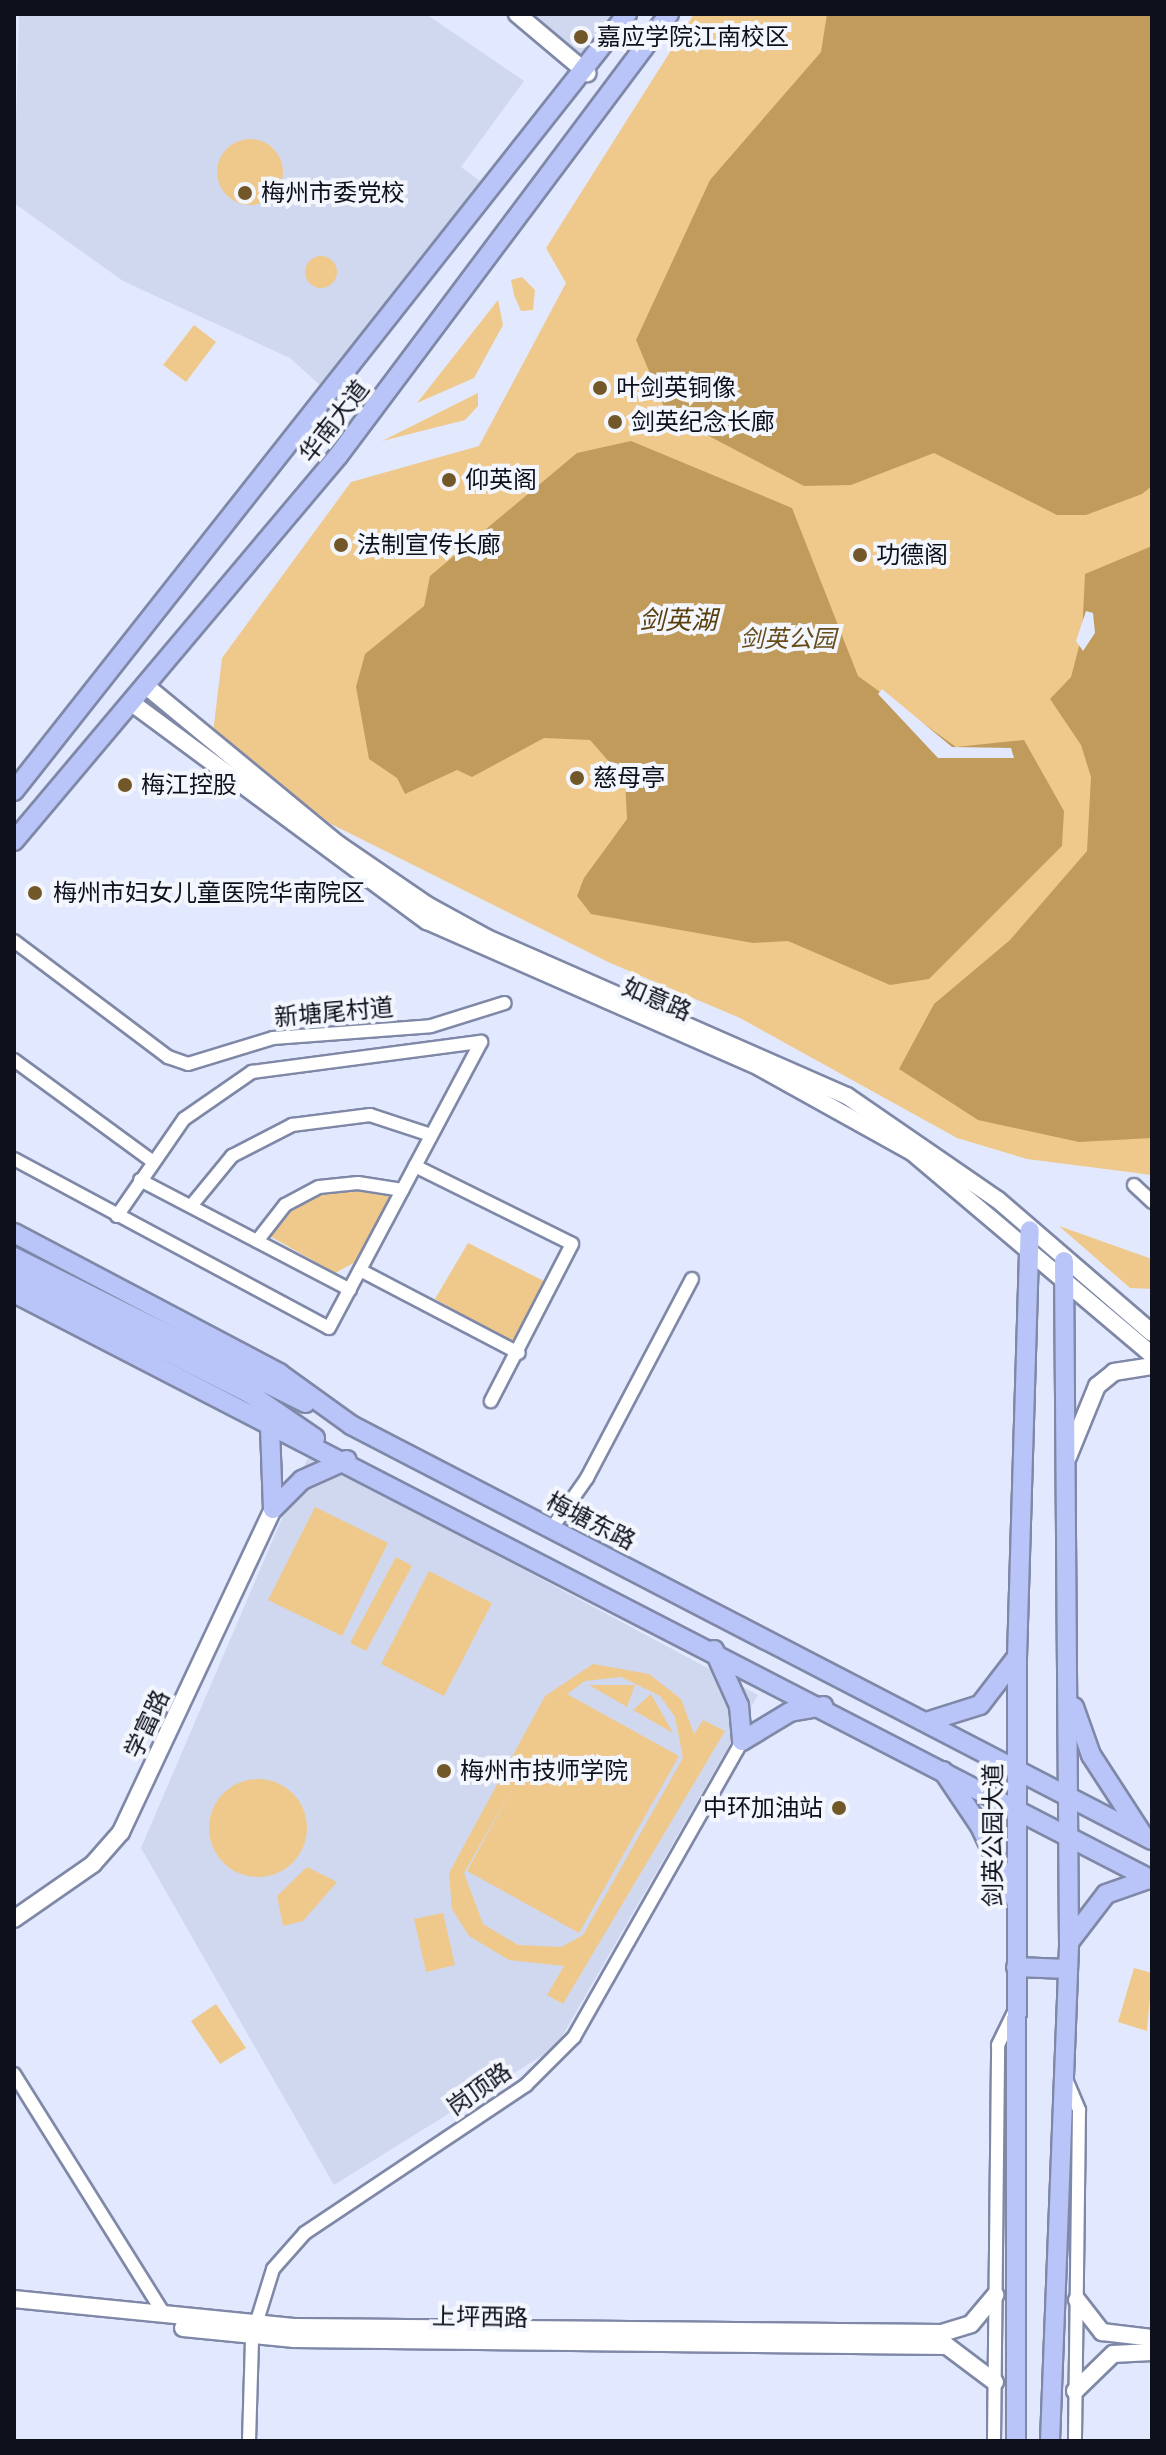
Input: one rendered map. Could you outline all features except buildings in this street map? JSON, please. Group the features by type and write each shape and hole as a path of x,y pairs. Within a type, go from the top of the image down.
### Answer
{"main road":[{"name":"华南大道","path":"14,791 587,73 627,14"},
{"name":"华南大道","path":"14,841 338,456 669,14"},
{"name":"梅塘东路","path":"14,1233 279,1373 351,1425 929,1721 1149,1839"},
{"name":"剑英公园大道","path":"1016,2441 1017,1657 1028,1238"},
{"path":"14,1257 22,1280 237,1404 270,1428 347,1460 939,1765 1150,1879"},
{"path":"1050,2441 1057,2111 1066,2079 1069,1943 1069,1692 1060,1485 1064,1269"},
{"path":"22,1280 351,1425"},
{"path":"22,1280 249,1393 347,1460"},
{"path":"270,1428 273,1509"},
{"path":"273,1509 302,1480 347,1460"},
{"path":"714,1650 739,1706 742,1741 790,1712 823,1706"},
{"path":"929,1721 980,1705 1017,1657"},
{"path":"1069,1692 1091,1755 1149,1839"},
{"path":"939,1765 980,1826 1017,1905"},
{"path":"1069,1943 1106,1894 1150,1879"},
{"path":"1016,1967 1068,1969"}],"street":[{"path":"517,14 587,73"},
{"name":"如意路","path":"146,686 338,844 427,905 487,938 847,1096 1028,1238 1152,1355"},
{"name":"如意路","path":"132,703 427,921 843,1108 912,1152 1028,1238"},
{"name":"新塘尾村道","path":"14,941 168,1057 188,1064 273,1038 431,1026 505,1003"},
{"path":"14,1159 117,1216 329,1328 481,1042 252,1072 202,1100 152,1161 117,1216"},
{"path":"14,1060 152,1161"},
{"path":"191,1206 232,1156 292,1125 370,1115 431,1135"},
{"path":"415,1166 572,1244 519,1353 491,1401"},
{"path":"140,1180 350,1290"},
{"path":"257,1241 285,1205 319,1187 358,1183 402,1190"},
{"path":"1134,1185 1152,1202"},
{"name":"如意路","path":"1064,1269 1152,1333"},
{"path":"360,1270 519,1353"},
{"path":"552,1528 587,1478 692,1279"},
{"path":"1060,1485 1097,1386 1114,1372 1152,1366"},
{"name":"学富路","path":"14,1919 93,1864 121,1832 273,1509"},
{"name":"岗顶路","path":"249,2441 255,2331 273,2269 305,2233 526,2085 574,2037 742,1741"},
{"path":"994,2441 998,2045 1015,2009"},
{"path":"14,2074 165,2316"},
{"path":"1066,2079 1079,2110 1075,2441"},
{"path":"995,2295 971,2324 944,2340 995,2382"},
{"name":"上坪西路","path":"14,2299 165,2316 255,2331"},
{"path":"1077,2300 1088,2320 1121,2344 1152,2352"},
{"name":"上坪西路","path":"14,2307 255,2331 944,2340"},
{"path":"1075,2391 1094,2368 1121,2344 1152,2338"}],"shaded area":[{"name":"梅州市委党校","path":"19,14 426,14 524,81 461,167 483,183 387,332 320,385 290,358 123,281 14,203"},
{"name":"嘉应学院江南校区","path":"532,14 616,14 588,60"},
{"name":"梅州市技师学院","path":"309,1455 758,1695 556,2047 334,2185 141,1848"}],"green space":[{"name":"剑英公园","path":"694,14 1152,14 1152,1175 1027,1159 957,1138 740,1018 608,962 331,824 213,733 222,658 351,482 479,446 566,283 546,248"},
{"path":"250,139 263,141 273,149 281,159 281,185 273,195 263,203 250,205 237,203 227,195 219,185 217,172 219,159 227,149 237,141"},
{"path":"321,256 332,261 337,272 332,283 321,288 310,283 305,272 310,261"},
{"path":"522,277 535,290 533,310 521,311 514,295 511,280"},
{"path":"498,300 503,325 474,378 417,403"},
{"path":"194,325 216,342 186,382 163,365"},
{"path":"478,393 478,406 465,420 382,441"},
{"path":"354,1188 394,1191 359,1260 335,1273 268,1235 286,1210 315,1193"},
{"path":"1059,1226 1152,1259 1152,1289 1130,1288"},
{"path":"468,1243 546,1282 512,1344 435,1299"},
{"path":"315,1507 388,1543 342,1636 268,1600"},
{"path":"396,1557 412,1566 366,1651 350,1643"},
{"path":"429,1571 492,1603 444,1696 381,1664"},
{"path":"593,1664 649,1674 681,1699 694,1734 703,1720 725,1731 563,2004 547,1995 564,1966 509,1960 469,1936 452,1909 449,1873 545,1696","holes":["621,1677 660,1696 675,1717 683,1758 583,1935 561,1947 518,1945 483,1924 464,1873 512,1789 467,1871 579,1933 679,1756 567,1694 585,1681"]},
{"path":"589,1685 635,1685 627,1707"},
{"path":"651,1694 673,1733 633,1710"},
{"path":"258,1779 277,1783 293,1793 303,1809 307,1828 303,1847 293,1863 277,1873 258,1877 239,1873 223,1863 213,1847 209,1828 213,1809 223,1793 239,1783"},
{"path":"307,1867 337,1882 303,1921 283,1926 277,1896"},
{"path":"443,1913 455,1965 426,1972 414,1919"},
{"path":"1134,1968 1152,1973 1147,2031 1118,2022"},
{"path":"216,2004 246,2048 220,2064 191,2021"}],"water":[{"path":"827,14 1152,14 1152,486 1142,494 1086,515 1057,515 934,453 851,485 804,486 667,414 636,340 710,180 821,52"},
{"name":"剑英湖","path":"631,441 792,508 858,676 956,747 1024,740 1064,811 1062,846 929,979 890,985 788,941 753,943 591,914 577,896 584,878 627,819 625,780 590,740 544,738 472,777 457,770 405,794 397,778 369,759 356,687 365,654 424,606 430,576 577,453"},
{"path":"1152,546 1152,1138 1079,1142 978,1120 899,1069 934,1004 1010,940 1087,851 1091,777 1081,745 1050,699 1071,677 1082,635 1085,574"}],"pier":[{"path":"1086,611 1093,613 1095,633 1083,651 1076,641"},
{"path":"882,689 952,747 1011,748 1014,758 938,758 878,694"}],"place":[{"name":"嘉应学院江南校区","path":"581,37"},
{"name":"梅州市委党校","path":"245,193"},
{"name":"叶剑英铜像","path":"600,388"},
{"name":"剑英纪念长廊","path":"615,422"},
{"name":"仰英阁","path":"449,480"},
{"name":"法制宣传长廊","path":"341,545"},
{"name":"功德阁","path":"860,555"},
{"name":"慈母亭","path":"577,778"},
{"name":"梅江控股","path":"125,785"},
{"name":"梅州市妇女儿童医院华南院区","path":"35,893"},
{"name":"梅州市技师学院","path":"444,1771"},
{"name":"中环加油站","path":"839,1808"}]}
